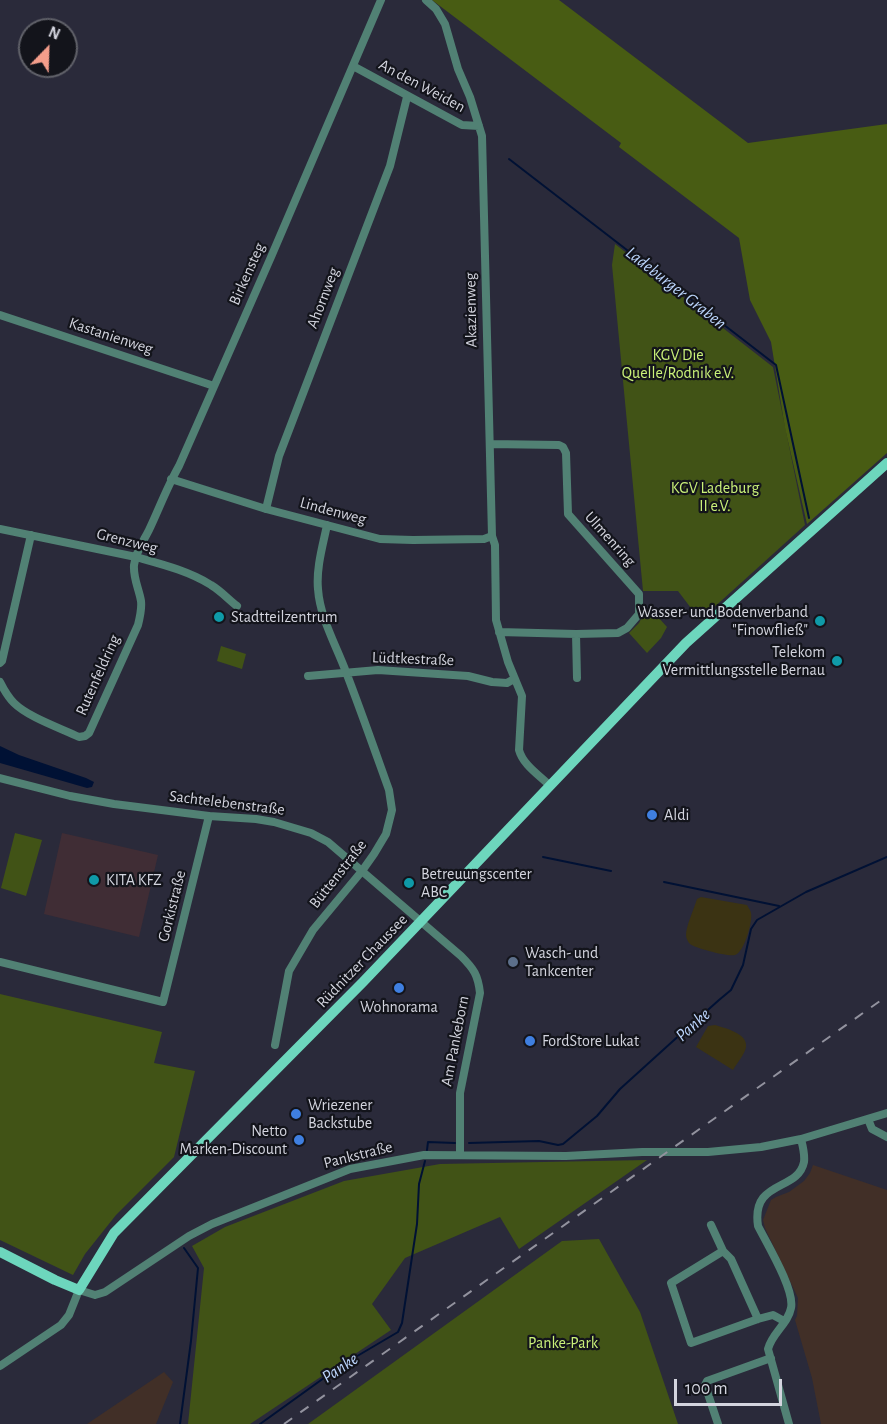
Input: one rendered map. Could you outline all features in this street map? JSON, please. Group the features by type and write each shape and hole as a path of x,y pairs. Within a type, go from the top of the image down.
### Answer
{"main road":[{"name":"Rüdnitzer Chaussee","path":"80,1290 114,1233 421,922 686,642 887,463"},
{"path":"0,1252 80,1290"}],"street":[{"name":"Birkensteg","path":"136,557 138,548 179,466 381,0"},
{"name":"Akazienweg","path":"426,0 436,9 445,24 482,136 496,620 514,679 522,696 520,755 549,785"},
{"name":"An den Weiden","path":"353,66 462,125 479,126"},
{"name":"Ahornweg","path":"266,509 279,456 390,166 408,97"},
{"name":"Kastanienweg","path":"0,315 214,386"},
{"name":"Ulmenring","path":"490,444 559,445 563,447 566,453 568,514 639,594 639,614 627,628 618,633 499,632"},
{"name":"Lindenweg","path":"171,479 266,509 380,539 413,540 492,536"},
{"name":"Büttenstraße","path":"275,1045 288,971 313,930 374,854 386,834 392,810 389,790 347,673 324,618 319,598 317,585 327,525"},
{"name":"Grenzweg","path":"0,529 136,557 197,577 222,592 237,606"},
{"path":"0,663 31,535"},
{"name":"Rutenfeldring","path":"0,682 5,693 25,712 79,737 89,733 138,625 141,601 134,574 136,557"},
{"path":"576,634 577,678"},
{"name":"Lüdtkestraße","path":"308,676 378,670 468,676 507,683 514,679"},
{"name":"Sachtelebenstraße","path":"0,778 70,796 114,804 210,816 256,819 297,828 328,842 421,922"},
{"name":"Gorkistraße","path":"0,962 163,1002 210,816"},
{"name":"Am Pankeborn","path":"421,922 471,966 478,978 480,993 460,1093 460,1155"},
{"name":"Pankstraße","path":"80,1290 95,1295 105,1292 189,1236 212,1224 330,1176 359,1167 424,1155 566,1156 642,1152 708,1152 761,1147 801,1139 887,1113"},
{"path":"868,1119 872,1129 887,1137"},
{"path":"789,1424 768,1349 770,1341 791,1309 791,1298 788,1286 758,1226 757,1215 766,1193 791,1179 800,1171 804,1163 801,1139"},
{"path":"711,1225 723,1251 731,1259 758,1318"},
{"path":"723,1251 671,1283 691,1343 758,1318 773,1315 784,1322"},
{"path":"0,1366 62,1325 80,1290"},
{"path":"718,1424 705,1385 707,1381 771,1358"}],"shaded area":[{"path":"62,833 158,855 139,937 44,914"},
{"path":"813,1165 887,1190 887,1424 821,1424 812,1378 795,1320 798,1298 765,1228 763,1220 771,1200 789,1192 804,1181"},
{"path":"164,1372 173,1382 156,1424 87,1424"}],"green space":[{"path":"432,0 559,0 748,143 887,124 887,453 807,524 785,428 771,342 750,300 739,238 619,147 621,143"},
{"name":"KGV Ladeburg II e.V.","path":"615,244 773,367 805,525 700,620 678,591 643,591 612,265"},
{"path":"642,617 658,617 667,627 661,638 647,653 629,633"},
{"path":"221,646 246,654 242,669 217,661"},
{"path":"15,833 42,840 26,896 1,888"},
{"path":"0,994 162,1032 154,1063 195,1071 174,1157 116,1215 85,1254 73,1275 0,1240"},
{"path":"647,1160 519,1249 500,1217 405,1258 372,1304 391,1330 250,1424 188,1424 204,1268 192,1246 225,1227 344,1181 440,1164"},
{"name":"Panke-Park","path":"599,1239 640,1312 678,1424 308,1424 562,1241"}],"sand":[{"path":"701,897 747,905 751,912 751,923 742,949 735,955 698,948 690,944 686,936 687,927 697,899"},
{"path":"715,1025 735,1032 746,1042 744,1053 733,1070 696,1047 708,1026"}],"water":[{"path":"0,746 19,755 86,778 94,782 92,787 87,788 0,763"}],"waterway":[{"name":"Ladeburger Graben","path":"509,159 776,365 809,518"},
{"path":"543,857 611,871"},
{"name":"Panke","path":"469,1143 539,1141 563,1144 597,1116 620,1089 731,990 743,965 751,929 757,920 806,892 887,857"},
{"path":"664,882 779,906"},
{"name":"Panke","path":"427,1150 428,1142 455,1143"},
{"name":"Panke","path":"260,1424 342,1365 398,1332 402,1323 417,1224 419,1184 425,1161"},
{"path":"180,1424 198,1268 184,1248"}],"railway":[{"path":"284,1424 887,996"}],"place":[{"name":"Stadtteilzentrum","path":"219,617"},
{"name":"Wasser- und Bodenverband \"Finowfließ\"","path":"820,621"},
{"name":"Telekom Vermittlungsstelle Bernau","path":"837,661"},
{"name":"Aldi","path":"652,815"},
{"name":"KITA KFZ","path":"94,880"},
{"name":"Betreuungscenter ABC","path":"409,883"},
{"name":"Wasch- und Tankcenter","path":"513,962"},
{"name":"Wohnorama","path":"399,988"},
{"name":"FordStore Lukat","path":"530,1041"},
{"name":"Wriezener Backstube","path":"296,1114"},
{"name":"Netto Marken-Discount","path":"299,1140"}],"park label":[{"name":"KGV Die Quelle/Rodnik e.V.","path":"678,364"}]}
